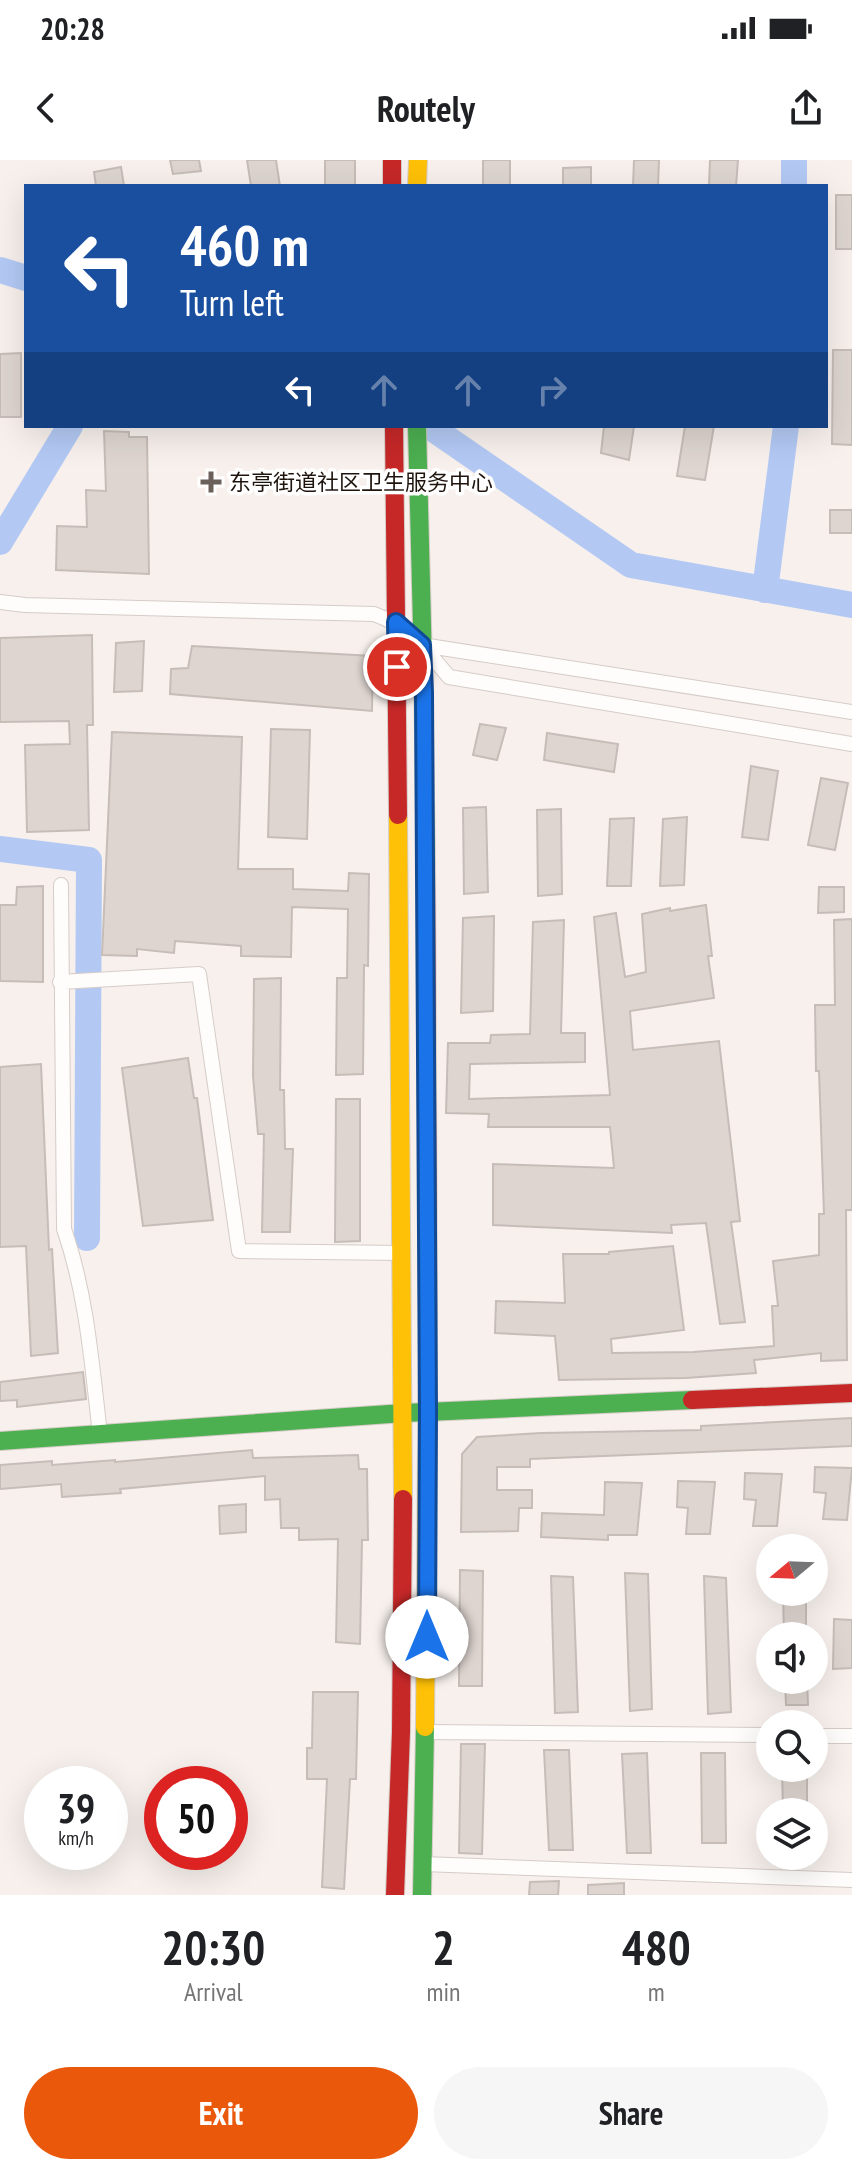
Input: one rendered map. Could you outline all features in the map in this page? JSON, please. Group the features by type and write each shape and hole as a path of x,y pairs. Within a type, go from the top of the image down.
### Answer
{"main road":[{"path":"392,160 392,184"},
{"path":"417,184 418,160"},
{"path":"394,428 404,1413 401,1732 395,1895"},
{"path":"417,428 424,693 428,1413 422,1895"},
{"path":"0,1441 404,1413 852,1393"}],"street":[{"path":"0,602 374,614 396,622 422,645 449,677 852,744"},
{"path":"422,645 852,712"},
{"path":"61,885 64,1229 81,1293 100,1434"},
{"path":"61,982 199,974 239,1251 403,1253"},
{"path":"426,1732 756,1735"},
{"path":"828,1736 852,1736"},
{"path":"423,1864 852,1880"}],"building":[{"path":"170,160 199,160 201,171 173,174"},
{"path":"247,160 276,160 280,184 251,184"},
{"path":"325,160 355,160 355,184 325,184"},
{"path":"483,160 510,160 510,184 483,184"},
{"path":"634,160 659,160 658,184 633,184"},
{"path":"710,160 738,160 736,184 709,184"},
{"path":"121,167 124,184 96,184 94,172"},
{"path":"591,167 591,184 563,184 563,168"},
{"path":"836,195 852,195 852,249 836,249"},
{"path":"833,350 852,350 852,445 832,444"},
{"path":"21,353 21,417 0,417 0,354"},
{"path":"604,428 634,428 629,460 601,453"},
{"path":"685,428 714,428 705,480 677,476"},
{"path":"104,431 129,432 129,437 147,437 149,574 56,570 57,526 87,527 86,490 106,491"},
{"path":"830,510 852,510 852,533 830,533"},
{"path":"92,635 93,725 87,725 89,830 27,832 25,745 70,744 69,721 0,722 0,638"},
{"path":"144,641 142,691 114,692 116,643"},
{"path":"192,646 373,656 372,711 170,694 171,669 188,668"},
{"path":"480,724 506,728 497,760 473,755"},
{"path":"271,729 310,730 307,839 268,837"},
{"path":"112,732 242,737 238,869 293,869 293,889 348,891 349,873 369,874 363,1074 336,1075 337,978 347,978 348,909 292,907 291,957 241,956 241,946 175,941 174,953 137,949 137,956 102,955"},
{"path":"547,733 618,744 614,772 544,760"},
{"path":"751,766 778,771 768,840 742,837"},
{"path":"821,778 848,783 835,850 808,845"},
{"path":"486,807 488,892 464,894 463,808"},
{"path":"561,809 562,894 538,896 537,810"},
{"path":"687,817 684,885 660,886 663,819"},
{"path":"634,818 631,886 607,886 610,819"},
{"path":"43,886 43,982 0,981 0,905 16,905 17,887"},
{"path":"819,887 844,887 844,912 818,913"},
{"path":"706,905 714,998 630,1011 633,1050 719,1041 740,1221 731,1222 745,1322 720,1324 706,1223 671,1225 672,1233 493,1225 493,1164 614,1168 610,1127 488,1127 489,1114 446,1113 448,1043 490,1043 491,1035 530,1034 533,922 564,920 561,1033 585,1033 585,1062 470,1064 469,1099 610,1095 594,917 616,913 625,977 646,972 642,914"},
{"path":"494,916 493,1011 461,1013 463,918"},
{"path":"852,919 852,1210 846,1210 847,1360 821,1361 821,1353 754,1360 756,1373 686,1378 559,1380 555,1336 495,1333 496,1301 565,1303 563,1254 609,1254 673,1246 684,1330 611,1339 612,1353 693,1352 774,1346 772,1306 778,1306 773,1261 819,1255 819,1214 824,1214 815,1005 835,1005 834,920"},
{"path":"281,978 280,1090 284,1090 285,1149 293,1149 290,1232 262,1232 264,1134 258,1134 253,1076 254,979"},
{"path":"188,1058 194,1098 197,1098 213,1220 143,1226 122,1068"},
{"path":"41,1064 49,1250 52,1249 58,1353 31,1356 26,1246 0,1247 0,1067"},
{"path":"336,1099 360,1099 360,1241 335,1242"},
{"path":"83,1372 86,1399 17,1407 17,1400 0,1401 0,1382"},
{"path":"852,1418 852,1446 530,1459 530,1467 497,1467 497,1490 532,1490 532,1508 519,1508 518,1531 461,1532 462,1454 477,1437 701,1430 701,1426"},
{"path":"252,1450 253,1458 358,1455 359,1469 367,1469 368,1540 362,1540 360,1644 336,1642 338,1539 299,1540 299,1528 281,1528 280,1499 265,1500 265,1476 62,1497 61,1484 0,1489 0,1465 52,1461 52,1465 115,1462"},
{"path":"815,1467 852,1468 847,1520 823,1519 826,1493 814,1492"},
{"path":"745,1473 782,1474 777,1526 753,1526 756,1500 744,1499"},
{"path":"678,1481 715,1482 710,1534 686,1534 688,1508 677,1507"},
{"path":"605,1482 642,1483 637,1535 608,1535 608,1540 541,1537 542,1513 604,1515"},
{"path":"246,1504 246,1532 220,1534 219,1506"},
{"path":"460,1570 483,1571 482,1686 459,1686"},
{"path":"625,1573 648,1574 652,1709 630,1711"},
{"path":"551,1576 573,1577 578,1712 555,1713"},
{"path":"704,1576 726,1578 731,1712 708,1714"},
{"path":"783,1606 806,1606 806,1622 784,1622"},
{"path":"834,1619 852,1620 852,1668 833,1669"},
{"path":"313,1692 358,1692 356,1779 350,1779 344,1889 322,1887 327,1779 307,1779 307,1748 312,1748"},
{"path":"786,1694 808,1694 808,1705 786,1705"},
{"path":"461,1744 485,1744 482,1854 459,1853"},
{"path":"544,1750 569,1750 573,1850 549,1850"},
{"path":"647,1753 651,1853 627,1853 622,1754"},
{"path":"701,1753 725,1753 726,1843 702,1843"},
{"path":"782,1782 807,1782 807,1798 783,1798"},
{"path":"559,1881 558,1895 529,1895 530,1882"},
{"path":"624,1883 624,1895 588,1895 588,1885"}],"waterway":[{"path":"794,160 794,184"},
{"path":"0,270 24,277"},
{"path":"0,542 69,428"},
{"path":"432,428 631,565 852,605"},
{"path":"765,590 786,428"},
{"path":"0,849 89,860 87,1238"}],"traffic: fast":[{"path":"417,428 426,865"},
{"path":"0,1441 404,1413 692,1400"},
{"path":"422,1895 425,1727"}],"traffic: slow":[{"path":"417,184 418,160"},
{"path":"398,815 403,1499"},
{"path":"425,1727 428,1310"}],"traffic: jam":[{"path":"392,160 392,184"},
{"path":"394,428 398,815"},
{"path":"426,865 428,1310"},
{"path":"692,1400 852,1393"},
{"path":"395,1895 401,1732 403,1499"}],"place":[{"name":"东亭街道社区卫生服务中心","path":"211,482"}],"route":[{"path":"397,667 396,622 422,645 424,693 427,1637"}]}
